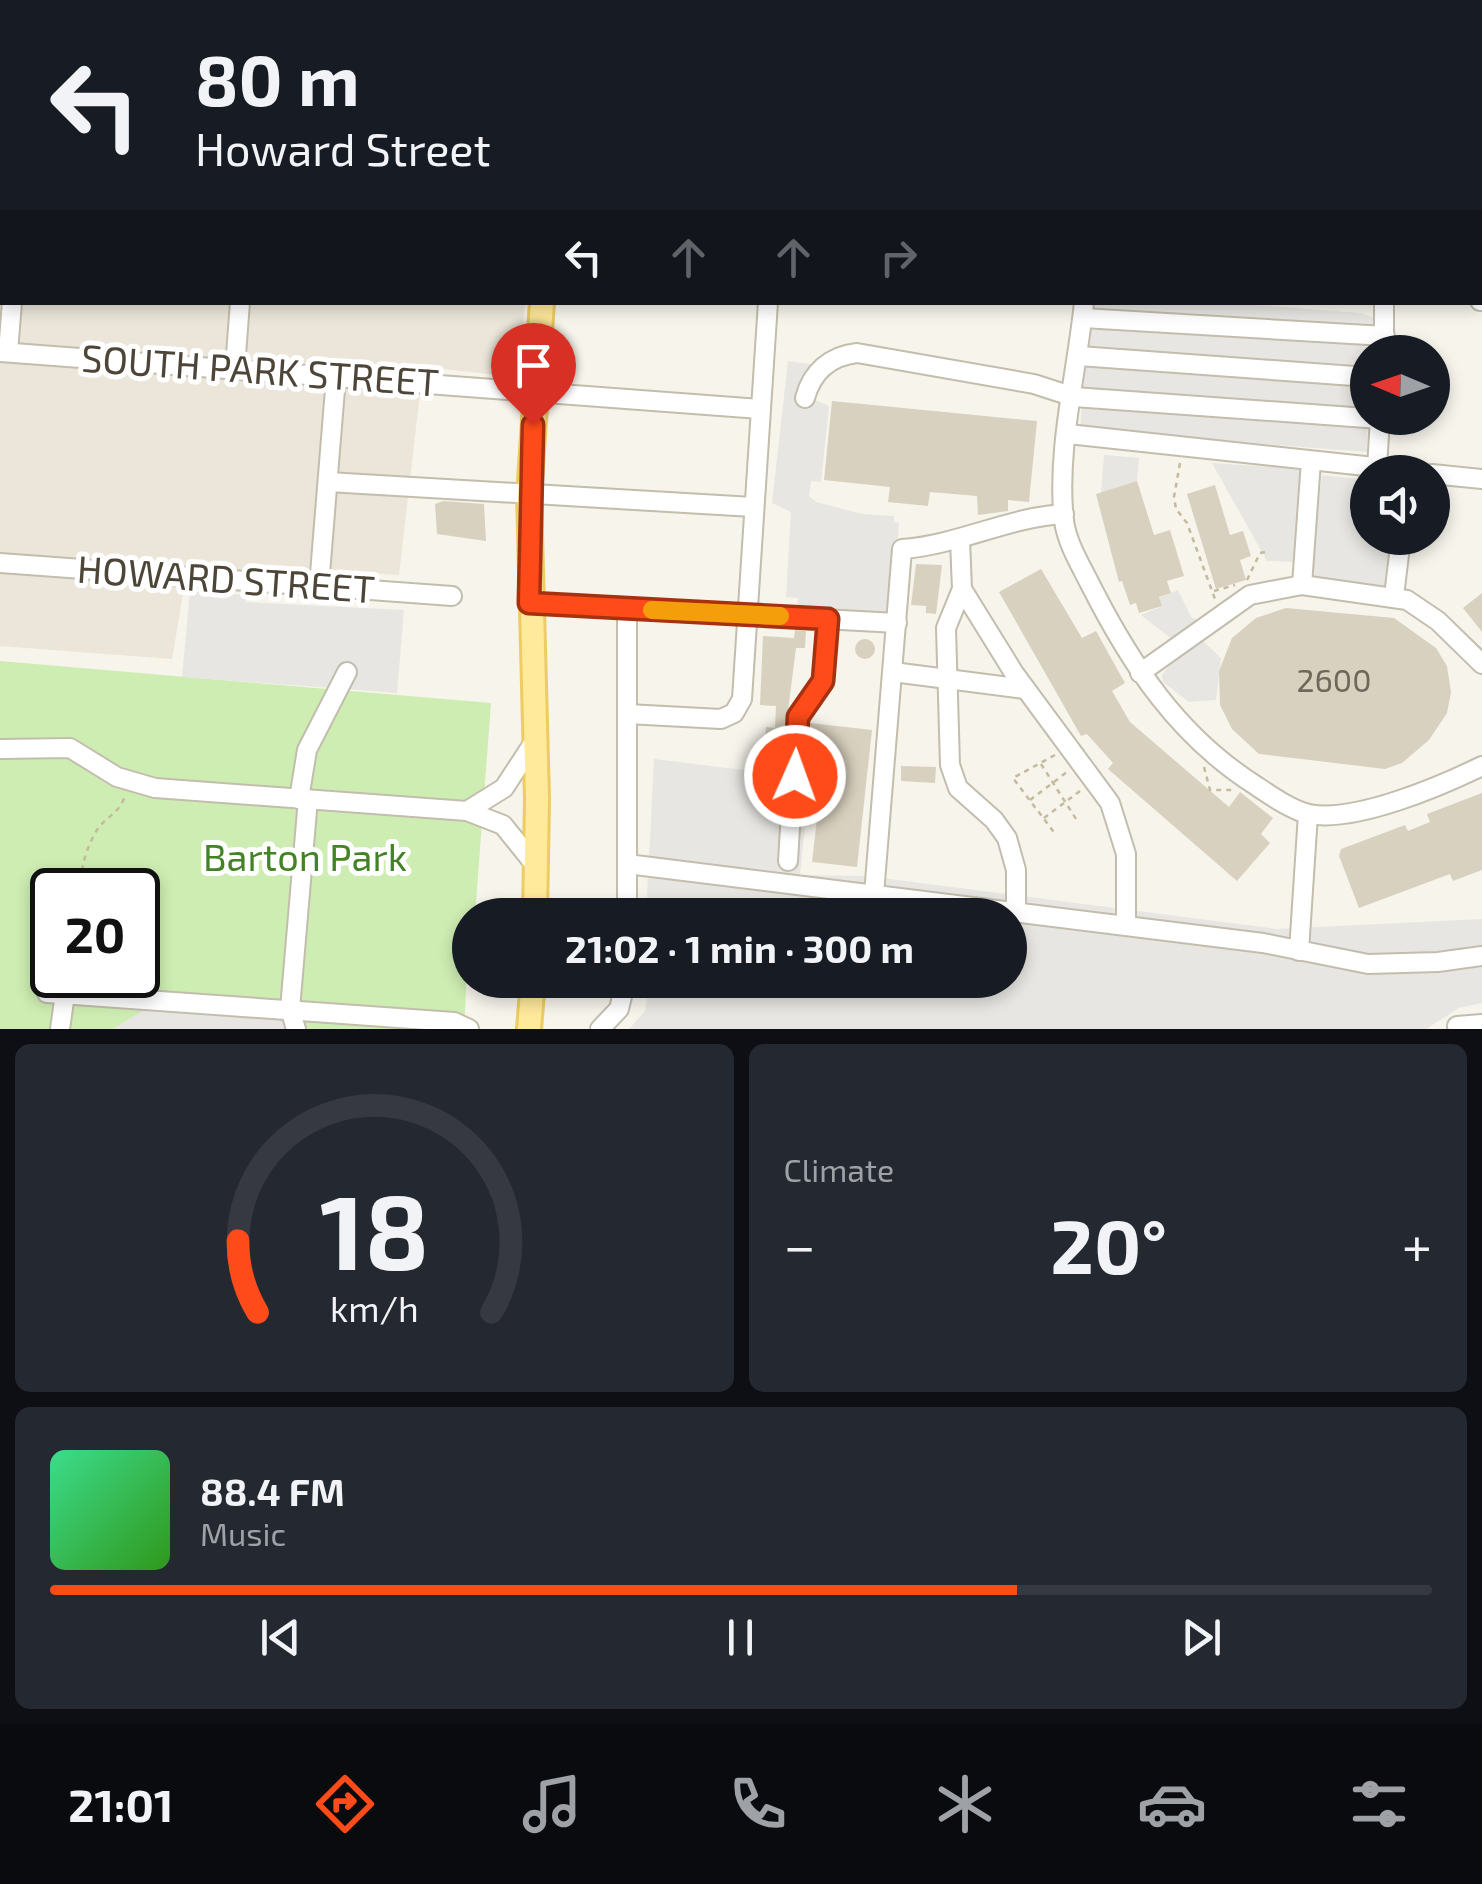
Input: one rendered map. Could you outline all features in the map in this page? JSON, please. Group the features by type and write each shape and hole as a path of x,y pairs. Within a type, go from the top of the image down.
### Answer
{"main road":[{"path":"536,898 529,495 542,305"},
{"path":"529,1029 532,998"}],"street":[{"path":"4,352 12,305"},
{"path":"235,368 240,305"},
{"path":"626,714 720,718 734,713 742,698 768,305"},
{"path":"1384,305 1384,335"},
{"path":"1350,340 1083,310 1068,434 1064,514 1075,552 1140,673 1207,752 1251,783 1308,814 1340,813 1386,802 1441,786 1482,766"},
{"name":"SOUTH PARK STREET","path":"4,352 760,409"},
{"path":"805,398 824,366 839,356 857,353 1034,384 1074,397 1350,416"},
{"path":"1079,356 1350,376"},
{"path":"318,586 336,377"},
{"path":"1068,434 1350,465"},
{"path":"1302,585 1311,461"},
{"path":"1450,476 1482,479"},
{"path":"328,482 753,507"},
{"path":"874,894 902,549 960,540 1038,516 1064,514"},
{"path":"960,540 962,590 946,628 952,776 1007,838 1016,870 1016,898"},
{"path":"1394,596 1399,555"},
{"name":"HOWARD STREET","path":"0,563 452,596"},
{"path":"1140,673 1220,614 1260,591 1302,585 1394,596 1438,620 1482,664"},
{"path":"962,590 1025,689 1110,803 1122,833 1126,925"},
{"path":"529,603 898,623"},
{"path":"627,610 627,898"},
{"path":"788,861 796,729 798,717 823,681 828,619"},
{"path":"296,1029 290,1009 307,750 347,672"},
{"path":"894,672 1025,689"},
{"path":"466,812 504,788 536,739"},
{"path":"0,749 70,748 128,782 155,788 466,812 503,825 537,866"},
{"path":"1299,951 1308,814"},
{"path":"627,864 906,898"},
{"path":"1027,913 1368,964 1482,956"},
{"path":"60,1029 56,994 454,1022 470,1029"},
{"path":"600,1029 618,1009 621,998"},
{"path":"1458,1026 1482,1024"}],"path":[{"path":"1181,446 1176,509 1187,523 1220,614"},
{"path":"1213,592 1247,581 1260,553 1265,552"},
{"path":"1207,752 1203,770 1210,790 1232,792 1251,783"},
{"path":"1056,834 1013,778 1040,764 1074,755"},
{"path":"1030,800 1052,783 1074,755"},
{"path":"1040,764 1078,822"},
{"path":"1044,818 1094,781"},
{"path":"81,868 100,826 117,814 128,782"}],"shaded area":[{"path":"0,305 525,305 518,377 423,367 399,575 308,568 184,588 172,659 0,646"},
{"path":"1090,305 1255,305 1361,313 1377,319 1376,335 1350,335 1350,435 1367,435 1367,452 1080,430"},
{"path":"788,361 817,365 813,399 829,406 821,482 811,481 809,496 816,502 862,514 894,516 894,522 899,523 893,618 797,612 798,598 786,597 791,512 772,503"},
{"path":"1104,455 1139,458 1137,481 1101,493"},
{"path":"1212,463 1303,469 1296,562 1267,561"},
{"path":"1322,475 1350,478 1350,555 1388,555 1385,586 1310,578"},
{"path":"1178,590 1191,617 1199,621 1172,639 1141,615 1162,606 1159,598"},
{"path":"190,591 246,595 246,602 404,610 397,693 182,677"},
{"path":"1202,640 1221,658 1216,700 1189,702 1163,682 1162,675 1171,663"},
{"path":"654,759 810,778 800,875 866,876 1277,929 1482,919 1482,1003 1459,1008 1426,1029 629,1029 645,1011 647,998 1027,998 1027,898 647,896"},
{"path":"147,1008 285,1019 289,1029 113,1029"}],"green space":[{"name":"Barton Park","path":"0,661 491,703 476,898 452,898 452,998 466,998 464,1029 0,1029"}],"building":[{"path":"832,401 1037,421 1029,502 1008,500 1008,511 978,515 977,496 930,492 928,506 888,502 890,487 824,480"},
{"path":"1137,481 1154,535 1170,530 1184,576 1167,581 1171,593 1159,597 1162,606 1139,613 1136,603 1130,605 1122,581 1119,582 1096,494"},
{"path":"1215,485 1230,535 1243,531 1251,556 1240,560 1246,580 1216,589 1187,494"},
{"path":"435,504 484,504 486,541 437,534"},
{"path":"916,564 942,565 936,614 926,613 926,606 911,605"},
{"path":"1041,569 1082,638 1096,631 1125,683 1112,691 1130,722 1229,807 1240,792 1273,818 1261,834 1270,843 1237,881 1108,769 1113,763 1087,734 1081,736 999,592"},
{"path":"1482,593 1482,632 1463,608"},
{"path":"1286,608 1394,618 1436,648 1447,666 1451,692 1447,713 1429,740 1402,763 1385,769 1259,754 1232,729 1220,705 1219,671 1232,638 1256,618"},
{"path":"795,630 806,631 805,648 796,648 782,758 764,757 766,727 775,728 776,706 760,705 763,636 794,638"},
{"path":"865,639 875,649 865,659 855,649"},
{"path":"810,723 872,730 857,867 812,862 822,775 806,773"},
{"path":"901,766 936,767 935,783 901,781"},
{"path":"1482,793 1482,870 1453,881 1450,874 1359,908 1339,856 1341,849 1405,825 1408,831 1430,822 1427,814"}],"slow traffic":[{"path":"652,610 780,616"}],"route":[{"path":"533,425 529,603 828,619 823,681 798,717 795,776"}]}
